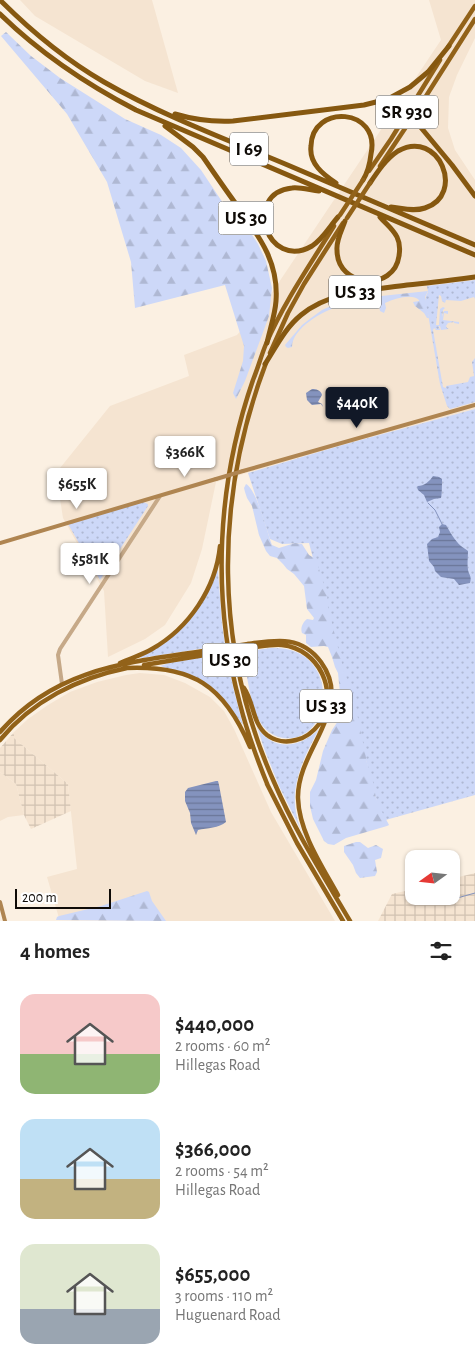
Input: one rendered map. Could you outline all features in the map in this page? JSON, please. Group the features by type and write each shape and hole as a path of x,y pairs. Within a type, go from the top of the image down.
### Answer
{"highway":[{"name":"I 69","path":"0,0 36,33 78,65 103,81 158,110 475,245"},
{"name":"SR 930","path":"364,178 391,139 475,6"},
{"name":"I 69","path":"0,14 76,76 115,99 157,120 475,256"},
{"name":"SR 930","path":"371,181 475,19"},
{"path":"158,110 196,120 233,122 364,105 388,99 410,87 428,72 449,46"},
{"path":"414,115 418,124 475,196"},
{"name":"US 33","path":"267,342 299,281 364,178 369,166 373,140 370,132 361,121 342,116 332,117 315,130 310,150 318,168 340,187"},
{"name":"US 30","path":"157,120 193,147 203,157 258,235 274,270 276,291 274,313 267,342 247,396 236,436 228,478 222,528 223,595 230,661 239,703 249,735 268,786 297,843 343,921"},
{"name":"US 30","path":"351,921 304,842 282,800 261,749 240,682 232,638 228,598 227,555 233,484 242,444 251,407 278,333 304,284 371,181 387,161 398,151 408,147 431,152 438,157 445,172 446,182 439,199 432,205 416,210 383,206"},
{"path":"327,193 292,187 276,193 267,205 264,213 265,229 268,235 287,250 304,250 314,245 339,216"},
{"path":"346,219 337,242 337,257 340,264 345,272 352,277 359,280 374,281 389,274 398,261 400,254 400,244 397,237 378,215"},
{"name":"US 33","path":"266,364 289,327 301,315 319,303 343,295 368,290 475,277"},
{"path":"0,732 30,703 44,693 92,672 113,666 139,655 173,634 194,612 207,590 218,558 222,528"},
{"path":"248,646 283,640 301,645 314,654 329,677 332,686 331,706 303,768 298,788 298,808 301,823 307,836 351,921"},
{"name":"US 33","path":"0,740 26,714 63,690 94,676 126,668 248,646 284,645 300,651 312,659 322,672 327,688 327,704 322,718 311,733 300,739 288,742 276,739 266,734 257,723 246,691 240,682"},
{"path":"113,666 217,651"},
{"path":"126,668 147,667 173,670 191,677 211,689 235,715 268,786"}],"main road":[{"path":"0,542 475,405"},
{"path":"0,902 5,921"}],"street":[{"path":"62,684 59,660 60,649 160,496"}],"shaded area":[{"path":"20,0 152,0 178,93 145,81 35,16"},
{"path":"429,0 475,0 475,38 457,75 449,97 448,128 455,150 475,180 475,409 216,482 202,549 191,583 165,625 145,639 108,657 104,591 63,518 56,473 110,406 189,376 184,355 237,335 263,306 441,40"},
{"path":"312,389 321,392 322,395 318,402 322,404 323,407 321,404 312,405 307,400 306,393"},
{"path":"433,476 442,479 441,498 427,502 417,487 427,483"},
{"path":"442,524 446,525 457,542 468,551 470,583 459,585 454,579 441,577 429,561 427,544 432,539 438,537 439,527"},
{"path":"140,673 164,675 185,683 210,697 224,711 271,812 335,921 164,921 59,918 47,877 77,869 68,784 14,738 14,732 28,719 70,692 97,682"},
{"path":"14,732 14,738 68,784 71,811 31,829 24,815 16,784 0,772 0,748"},
{"path":"0,772 16,784 24,815 8,817 0,821"},
{"path":"218,781 219,785 226,822 216,827 198,830 196,835 185,801 185,792 188,788"},
{"path":"475,873 475,921 378,921 392,894 405,891 405,905 460,905 460,877"}],"green space":[{"path":"6,32 31,56 60,78 125,119 161,135 181,148 201,170 231,215 243,221 258,244 266,261 272,288 269,316 245,381 236,399 233,393 243,361 244,346 225,285 135,308 131,262 107,182 67,114 1,36"},
{"path":"475,280 475,299 474,297 461,301 446,300 445,303 439,295 436,325 439,325 440,309 443,307 445,308 443,310 442,317 444,311 448,311 448,314 444,313 443,320 459,322 459,324 454,322 448,323 446,326 449,329 441,330 440,326 438,327 440,330 435,330 437,328 434,328 433,330 443,387 446,388 446,386 468,382 470,377 474,376 472,362 475,358 475,402 450,409 447,406 440,384 425,303 428,292 427,286"},
{"path":"428,291 425,300 429,318 415,306 413,302 419,301 416,298 403,297 385,303 384,313 380,311 378,302 368,300 326,311 310,321 297,333 292,347 288,348 285,345 302,325 311,318 322,310 344,300"},
{"path":"475,409 475,795 382,821 309,543 282,544 270,539 248,473"},
{"path":"246,484 258,503 272,545 279,548 295,543 302,544 309,555 316,559 327,595 328,607 344,672 349,683 359,722 376,798 389,825 346,838 334,845 324,841 313,819 310,806 310,792 316,780 323,751 332,730 346,708 340,693 338,673 328,647 311,647 306,643 306,635 301,631 302,625 307,619 313,620 314,618 307,609 304,586 277,558 270,556 266,551 259,535 252,506 245,492"},
{"path":"143,502 148,504 148,506 100,580 68,524"},
{"path":"217,570 225,645 141,658 184,626"},
{"path":"271,648 294,651 310,662 320,677 323,694 321,711 313,726 301,736 277,737 266,730 257,716 240,652"},
{"path":"226,653 243,725 222,697 188,674 160,666"},
{"path":"257,727 263,735 279,744 295,743 304,740 319,729 302,764 296,788 296,814 306,840 279,786"},
{"path":"360,842 368,848 376,845 383,849 381,858 375,860 377,872 375,876 360,878 344,852 344,846"},
{"path":"147,891 166,921 56,920 59,916 101,906"}],"waterway":[{"path":"428,503 435,510 442,524"},
{"path":"460,897 475,893"}]}
